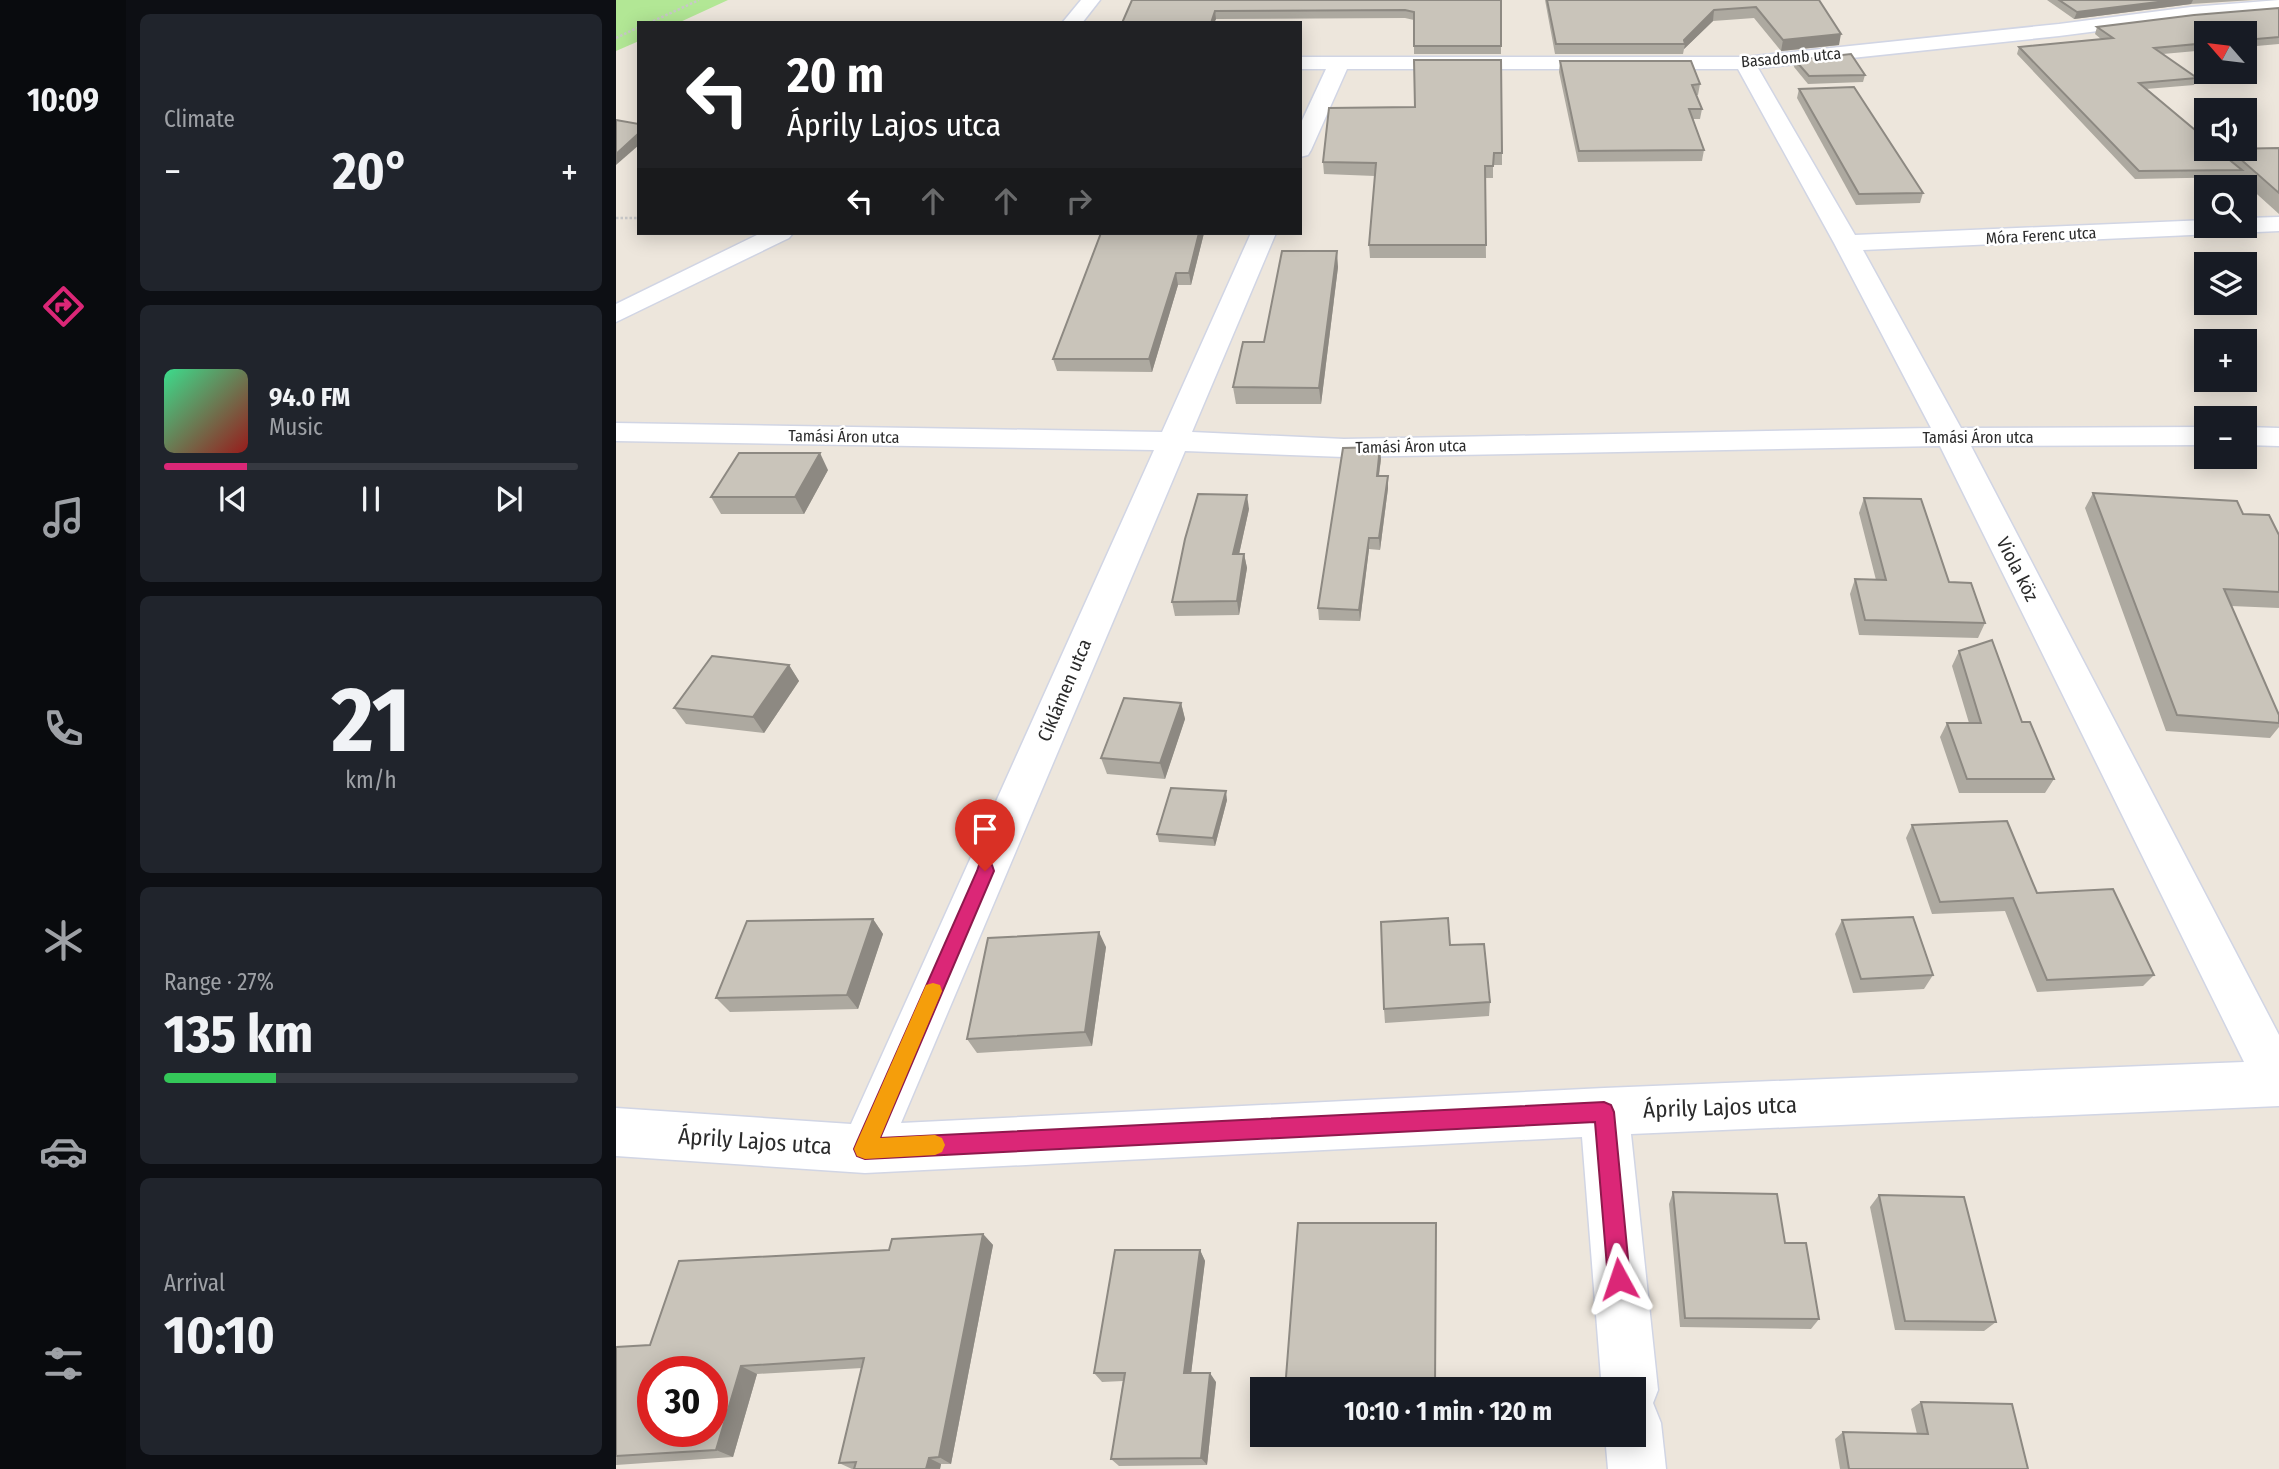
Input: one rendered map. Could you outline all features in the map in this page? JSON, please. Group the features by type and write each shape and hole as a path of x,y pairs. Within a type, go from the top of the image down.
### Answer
{"street":[{"path":"1074,21 1091,0"},
{"path":"2172,0 2191,13"},
{"name":"Basadomb utca","path":"1302,63 1745,63 2059,30 2191,13 2279,6"},
{"path":"1302,146 1339,63"},
{"name":"Viola köz","path":"1745,63 1847,243 1951,436 2279,1083"},
{"path":"2257,225 2279,224"},
{"name":"Móra Ferenc utca","path":"1847,243 2194,228"},
{"path":"616,314 776,235"},
{"name":"Ciklámen utca","path":"865,1149 1263,235"},
{"name":"Tamási Áron utca","path":"616,432 1172,441 1344,448 1951,436 2194,436"},
{"path":"2257,436 2279,437"},
{"name":"Áprily Lajos utca","path":"616,1132 865,1149 1604,1112 2279,1083"},
{"path":"1604,1112 1629,1377"},
{"path":"1635,1447 1637,1469"}],"path":[{"path":"653,21 699,0"},
{"path":"616,38 637,28"},
{"path":"616,218 637,218"}],"green space":[{"path":"616,0 728,0 682,21 637,21 637,42 616,51"}],"building":[{"path":"1132,0 1501,0 1501,46 1414,46 1414,12 1405,10 1215,11 1212,21 1123,21"},
{"path":"1547,0 1819,0 1841,34 1783,40 1756,7 1714,10 1684,40 1685,44 1556,44"},
{"path":"2059,0 2174,0 2077,12"},
{"path":"2279,8 2279,37 2258,39 2258,21 2194,21 2194,44 2154,48 2194,78 2139,83 2194,129 2194,161 2231,161 2242,170 2139,171 2019,47 2113,38 2097,27"},
{"path":"1851,54 1865,75 1809,76 1795,60"},
{"path":"1414,60 1501,60 1502,153 1494,153 1493,166 1485,166 1486,245 1369,245 1376,163 1323,162 1329,108 1415,107"},
{"path":"1560,61 1691,61 1700,84 1692,85 1702,109 1689,109 1704,150 1579,151"},
{"path":"1854,87 1923,193 1859,194 1799,89"},
{"path":"616,120 637,124 637,135 616,154"},
{"path":"2257,148 2279,148 2279,193 2243,161 2257,161"},
{"path":"1100,235 1198,235 1189,273 1176,273 1149,359 1053,359"},
{"path":"1282,251 1337,251 1319,388 1233,387 1243,342 1264,342"},
{"path":"1380,447 1377,476 1388,476 1379,538 1369,538 1359,610 1318,608 1343,448"},
{"path":"739,453 820,453 795,497 711,497"},
{"path":"2093,493 2237,501 2243,514 2269,515 2279,535 2279,592 2224,589 2279,715 2279,723 2177,715"},
{"path":"1198,494 1247,495 1233,554 1244,554 1237,601 1172,602 1185,539"},
{"path":"1864,498 1921,499 1949,582 1971,583 1985,623 1865,620 1855,579 1886,580"},
{"path":"1992,640 2022,722 2030,722 2054,779 1967,779 1947,723 1981,723 1959,651"},
{"path":"712,656 789,665 753,717 674,708"},
{"path":"1124,698 1181,703 1160,763 1101,758"},
{"path":"1171,788 1226,791 1213,838 1157,834"},
{"path":"2007,821 2037,893 2113,889 2154,975 2047,980 2013,898 1940,902 1912,825"},
{"path":"1913,917 1933,975 1861,979 1842,920"},
{"path":"1448,918 1450,945 1484,944 1490,1002 1384,1009 1381,922"},
{"path":"873,919 847,995 716,998 747,921"},
{"path":"1099,932 1085,1032 967,1039 988,938"},
{"path":"1673,1192 1777,1194 1785,1243 1806,1243 1819,1319 1685,1318"},
{"path":"1879,1195 1964,1197 1996,1322 1905,1321"},
{"path":"1298,1223 1436,1223 1435,1377 1286,1377"},
{"path":"983,1234 939,1457 929,1458 926,1469 854,1469 856,1462 839,1463 864,1358 741,1366 728,1410 728,1356 637,1356 637,1447 717,1447 716,1450 616,1456 616,1347 650,1345 679,1261 889,1250 892,1239"},
{"path":"1115,1250 1200,1250 1184,1373 1210,1373 1201,1458 1111,1459 1125,1373 1094,1373"},
{"path":"1921,1402 2012,1404 2028,1469 1849,1469 1843,1432 1928,1434"}],"slow traffic":[{"path":"933,991 865,1149 935,1145"}],"route":[{"path":"985,871 865,1149 1604,1112 1619,1279"}]}
